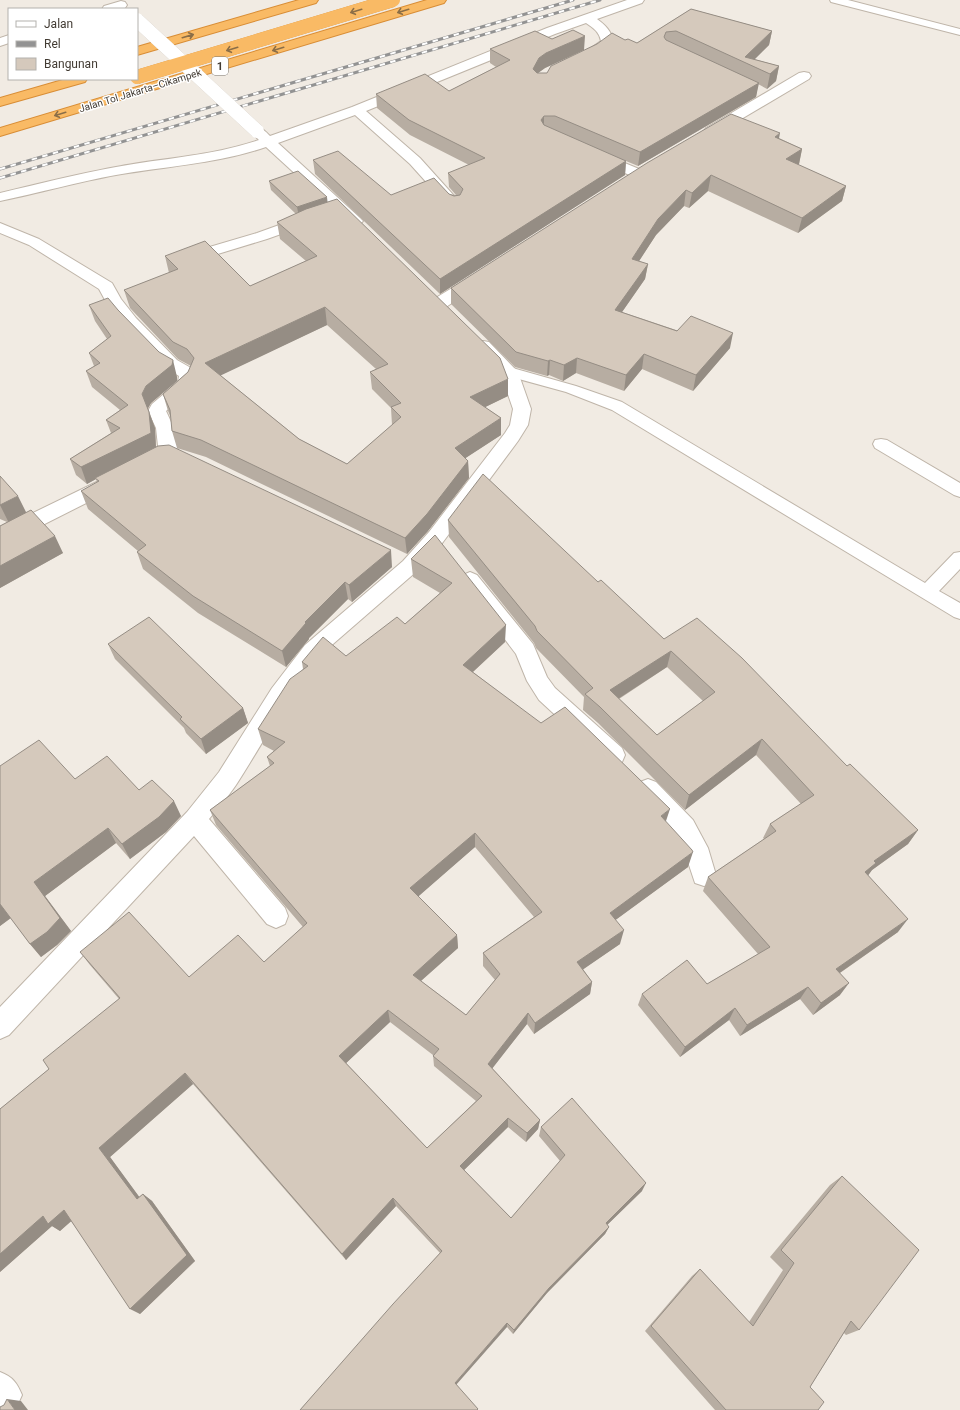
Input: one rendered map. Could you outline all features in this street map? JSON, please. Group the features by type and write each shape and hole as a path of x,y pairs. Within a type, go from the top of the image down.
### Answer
{"highway":[{"name":"1","path":"138,77 393,0"},
{"name":"Jalan Tol Jakarta–Cikampek","path":"0,132 440,0"},
{"name":"1","path":"138,51 315,4"},
{"name":"1","path":"138,62 315,4"},
{"path":"0,91 38,80"},
{"path":"0,102 77,80"},
{"path":"15,114 51,103"}],"street":[{"path":"0,197 116,172 210,158 240,151 263,136 356,110 587,18 638,0"},
{"path":"111,8 121,5"},
{"path":"574,61 598,50 607,42 607,35 602,29 587,18"},
{"path":"138,21 363,229"},
{"path":"700,137 804,76"},
{"path":"754,90 768,96"},
{"path":"356,110 415,161 455,205"},
{"path":"584,150 639,174"},
{"path":"626,183 652,166"},
{"path":"182,260 262,236 341,208"},
{"path":"0,228 34,242 106,286 113,300 130,322 171,364 185,372 188,376 186,384 158,408 157,412 165,428 169,458"},
{"path":"440,303 486,273"},
{"path":"0,1026 195,819 227,779 280,694 313,651 403,563 446,550 519,425 522,409 509,372 472,335"},
{"path":"0,538 126,475"},
{"path":"446,550 525,650 538,681 547,694 584,726 686,827 696,848 704,875"},
{"path":"195,819 276,916"}],"lane":[{"path":"835,0 928,22 960,32"},
{"path":"509,372 571,389 617,406 960,612"},
{"path":"881,444 960,491"},
{"path":"927,592 960,558"}],"building":[{"path":"691,9 772,31 745,57 779,66 770,74 676,31 666,32 664,37 666,40 759,83 640,152 555,116 544,116 541,120 544,125 626,161 440,279 313,160 338,151 391,195 434,178 449,194 454,196 460,195 463,189 448,173 485,158 409,120 376,94 425,74 449,91 510,60 490,49 535,31 552,39 573,30 585,36 546,53 539,58 533,69 537,73 547,73 551,66 597,44 612,33 625,40 628,39 637,43"},
{"path":"731,114 780,133 775,137 802,149 786,159 846,186 802,218 711,175 692,193 686,190 658,219 632,259 648,264 615,310 677,331 691,316 733,333 696,375 644,354 626,375 577,358 564,365 516,352 451,288 647,163"},
{"path":"298,171 327,197 297,207 269,181"},
{"path":"337,199 500,358 508,379 470,397 501,418 455,448 468,461 427,514 405,538 201,440 172,431 170,410 163,394 188,372 194,358 187,349 173,342 124,290 178,269 165,256 205,241 250,286 317,256 277,222 306,209","holes":["325,307 388,364 370,372 401,403 391,407 401,417 347,464 299,439 205,363"]},
{"path":"108,298 159,352 173,360 172,365 146,386 142,394 149,412 151,433 81,467 70,459 120,428 106,420 128,405 86,371 100,363 89,353 111,336 89,305"},
{"path":"169,445 391,550 349,585 345,582 305,622 306,623 282,651 193,596 137,552 146,545 81,491 99,481 95,478 158,446"},
{"path":"483,474 598,582 601,580 664,639 697,618 742,658 847,766 850,764 918,830 874,861 876,863 865,872 908,919 836,969 849,983 821,1003 808,987 747,1025 735,1008 685,1047 642,994 687,960 707,984 770,947 708,877 776,831 770,824 814,795 762,739 689,795 585,694 593,688 537,631 535,626 448,520","holes":["671,651 715,692 657,735 610,690"]},
{"path":"0,476 18,496 0,505"},
{"path":"31,510 55,536 0,566 0,526"},
{"path":"435,535 506,625 463,665 541,723 565,707 670,809 661,816 693,852 610,913 624,930 577,962 592,982 535,1023 528,1013 488,1064 540,1120 527,1133 508,1118 460,1166 511,1218 565,1155 541,1127 572,1098 646,1183 606,1223 609,1227 549,1288 514,1330 507,1323 455,1383 478,1409 477,1410 300,1410 393,1304 442,1251 393,1198 342,1254 185,1073 99,1148 137,1199 143,1194 187,1255 130,1309 64,1210 48,1224 43,1216 0,1254 0,1109 49,1069 43,1060 120,998 80,952 129,912 189,977 238,935 264,962 307,923 210,810 274,763 267,757 285,742 258,729 290,679 308,666 302,662 323,637 346,656 397,617 405,624 452,583 411,559","holes":["475,833 542,912 483,953 500,974 466,1015 413,975 457,935 410,888","388,1010 439,1049 433,1056 482,1096 427,1148 339,1056"]},
{"path":"149,617 243,708 201,739 180,719 182,717 108,644"},
{"path":"39,740 75,779 107,756 139,790 152,780 174,801 159,817 122,844 108,828 34,882 60,918 47,932 30,944 0,904 0,766"},
{"path":"842,1176 919,1250 859,1330 851,1321 810,1387 824,1402 818,1410 726,1410 651,1326 700,1269 753,1326 794,1263 781,1250"},
{"path":"7,1399 15,1410 0,1410 0,1407 4,1405"}],"railway":[{"path":"0,169 573,0"},
{"path":"0,178 600,0"}]}
